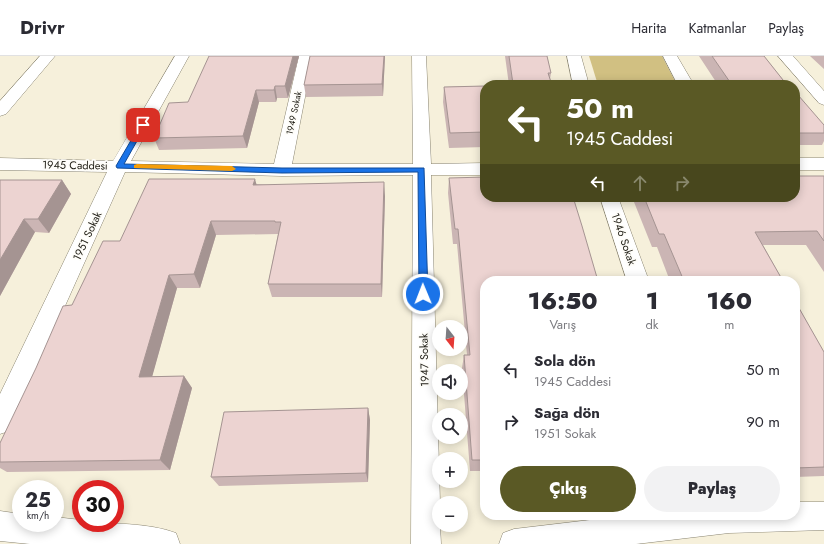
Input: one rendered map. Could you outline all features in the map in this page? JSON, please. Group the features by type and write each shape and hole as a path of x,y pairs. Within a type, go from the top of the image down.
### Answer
{"street":[{"path":"0,112 48,56"},
{"name":"1951 Sokak","path":"0,422 119,166 182,56"},
{"name":"1949 Sokak","path":"282,170 306,56"},
{"name":"1947 Sokak","path":"419,56 422,169 426,544"},
{"path":"574,56 580,80"},
{"path":"670,56 683,80"},
{"path":"785,56 824,100"},
{"name":"1945 Caddesi","path":"0,164 282,170 480,169"},
{"path":"800,164 824,164"},
{"name":"1946 Sokak","path":"611,202 636,276"},
{"path":"800,516 824,516"},
{"path":"514,544 698,520"},
{"path":"0,526 165,544"}],"shaded area":[{"path":"589,56 662,56 674,80 596,80"}],"building":[{"path":"209,56 293,56 285,86 275,86 274,90 256,90 243,136 154,138 169,103 188,102"},
{"path":"310,56 384,56 382,84 304,85"},
{"path":"509,56 547,56 551,73 548,73 550,80 512,80"},
{"path":"712,56 764,56 783,80 729,80"},
{"path":"480,86 480,132 450,133 444,87"},
{"path":"800,97 824,125 824,133 800,133"},
{"path":"800,176 824,176 824,241 817,231 755,232 780,276 682,276 664,234 659,234 646,202 800,202"},
{"path":"480,177 480,202 575,202 597,276 480,276 480,460 472,460 467,400 468,364 465,364 464,356 470,355 468,320 467,320 458,229 455,229 449,178"},
{"path":"149,179 255,179 253,185 384,182 381,284 268,284 281,222 211,221 194,274 169,275 139,377 184,376 160,460 0,462 0,443 36,368 63,306 72,305 103,241 120,241"},
{"path":"0,180 62,180 38,219 24,219 0,260"},
{"path":"800,310 824,352 824,467 800,468"},
{"path":"368,408 366,473 211,477 224,412"}],"slow traffic":[{"path":"137,167 232,169"}],"route":[{"path":"143,125 119,166 282,170 422,169 423,294"}]}
